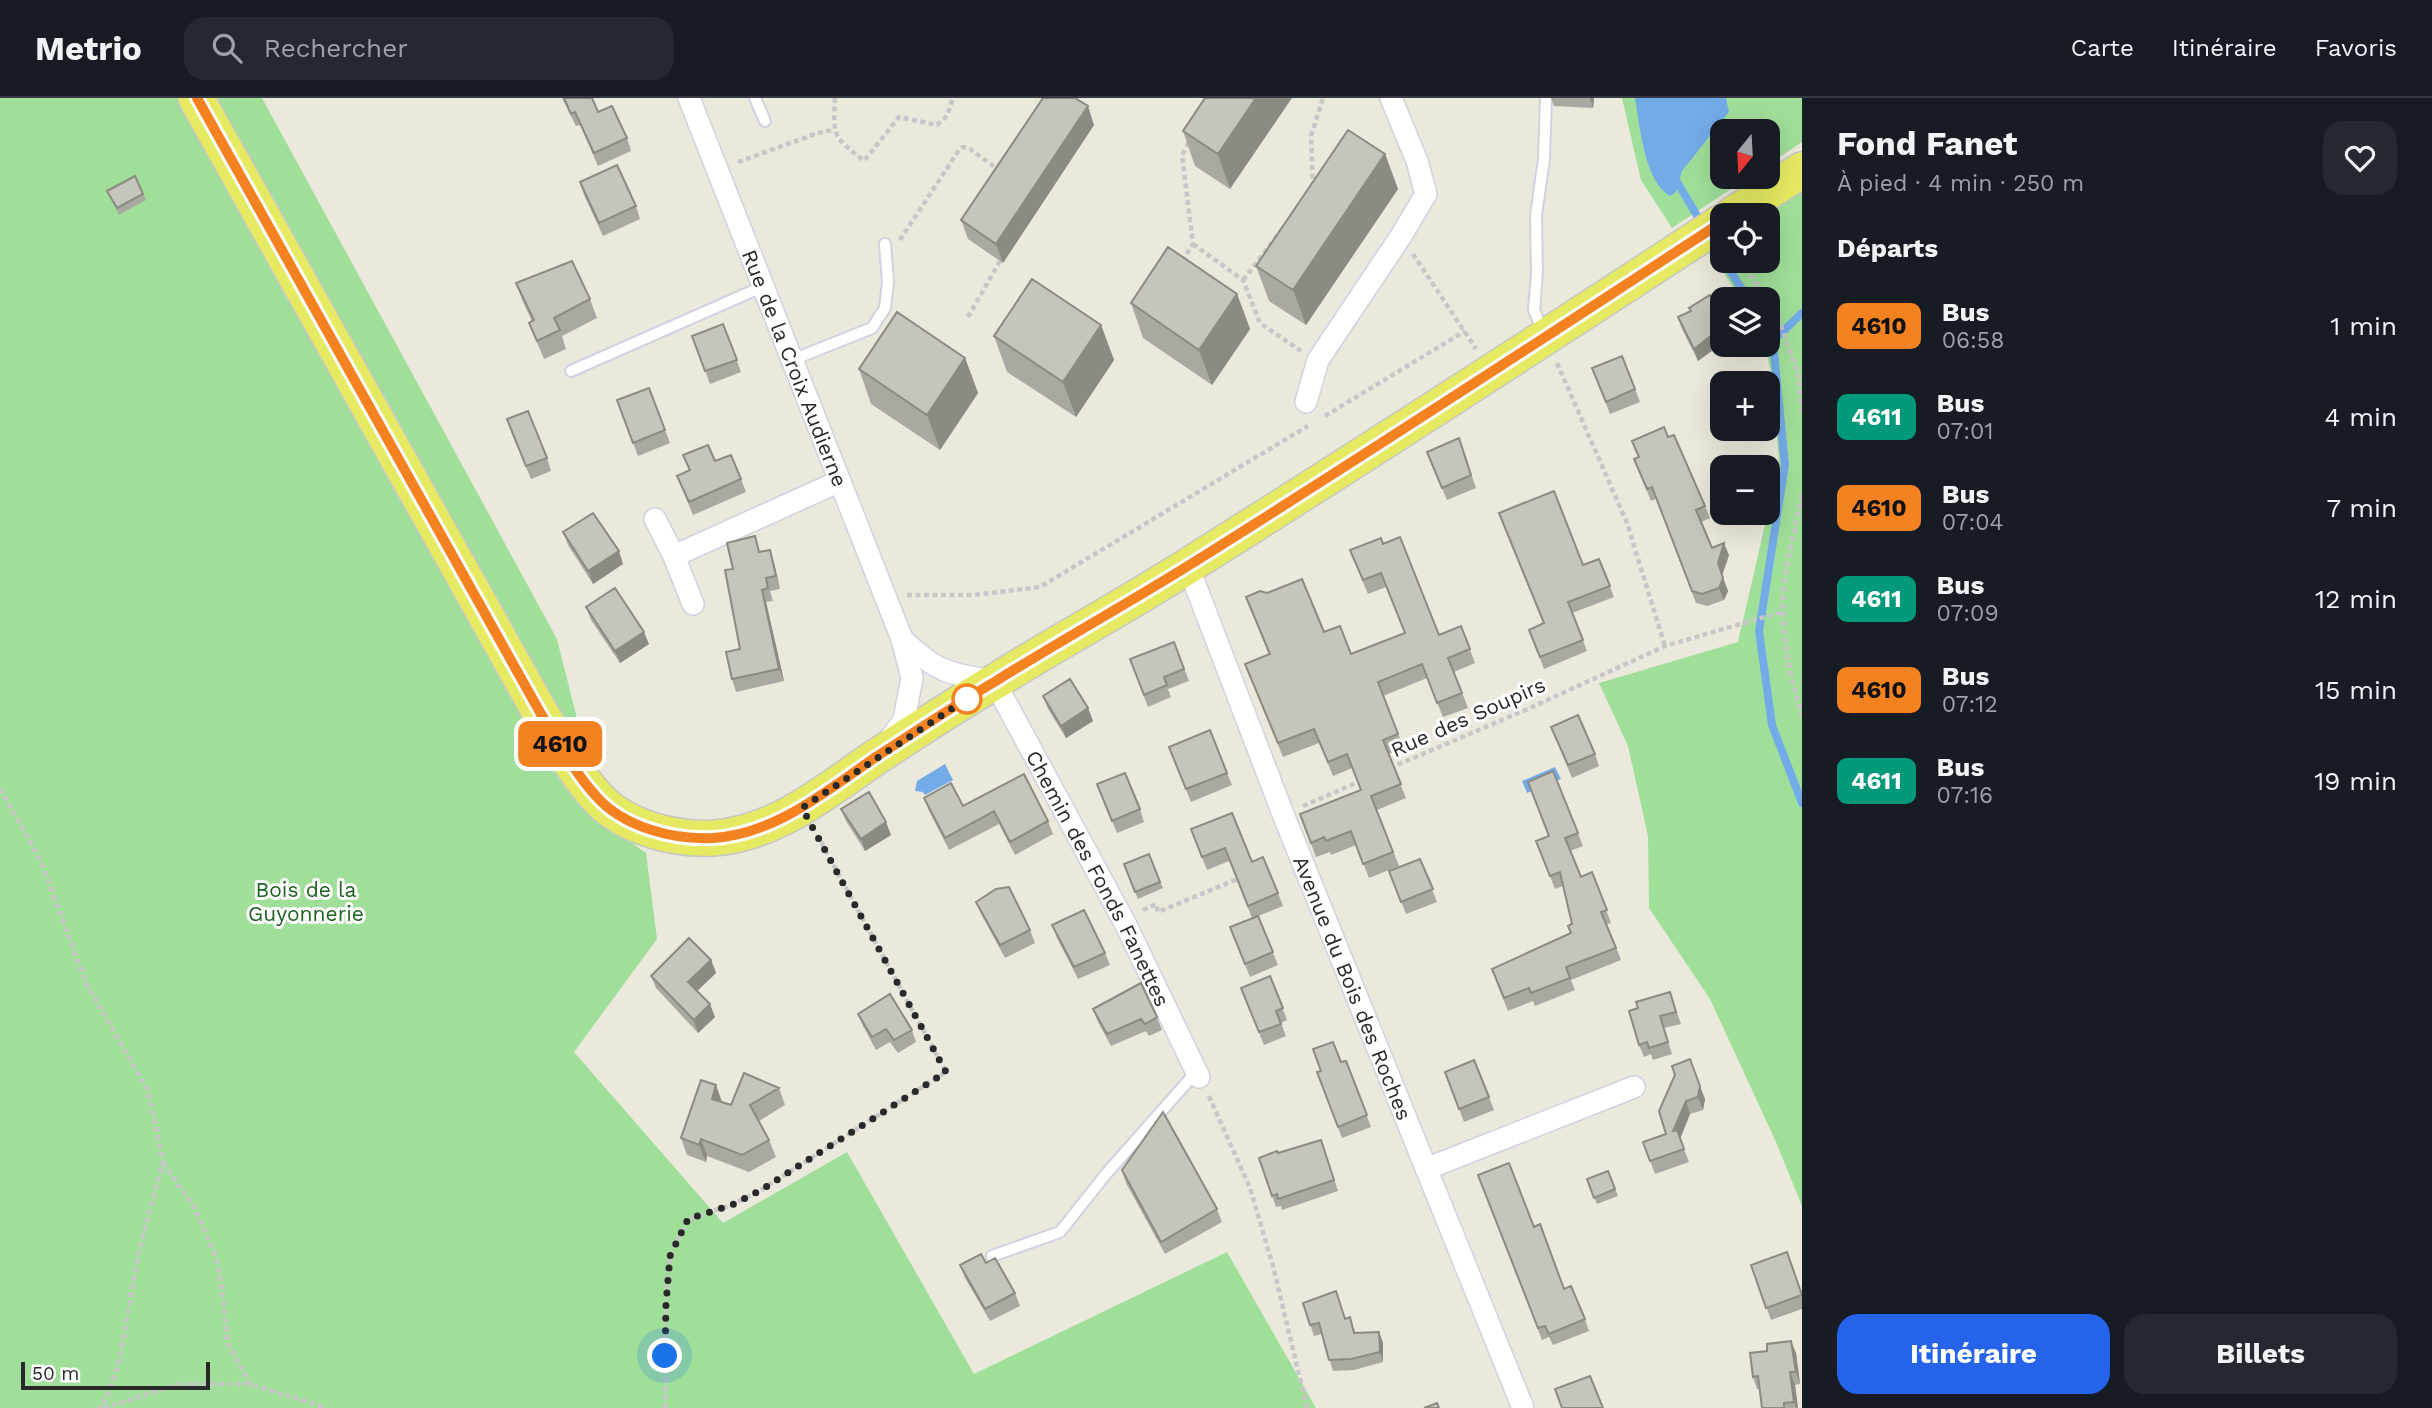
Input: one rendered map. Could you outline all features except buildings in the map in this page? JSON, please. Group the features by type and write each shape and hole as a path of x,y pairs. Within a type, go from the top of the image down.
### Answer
{"main road":[{"path":"197,98 541,714 583,781 598,800 641,827 661,833 709,838 754,829 802,808 994,681 1188,566 1710,230"},
{"path":"1751,203 1802,170"}],"street":[{"name":"Rue de la Croix Audierne","path":"689,98 902,639 912,678 905,720 876,758"},
{"path":"1306,402 1318,360 1426,194 1417,162 1391,98"},
{"path":"674,556 840,481"},
{"path":"656,519 693,604"},
{"name":"Avenue du Bois des Roches","path":"1188,566 1283,814 1523,1408"},
{"name":"Rue de la Croix Audierne","path":"902,639 923,660 955,676 994,681"},
{"name":"Chemin des Fonds Fanettes","path":"994,681 1126,925 1198,1074"},
{"path":"1426,1169 1634,1087"}],"lane":[{"path":"755,98 765,121"},
{"path":"1546,98 1544,159 1536,215 1537,273 1534,310 1546,337"},
{"path":"792,360 872,328 885,308 888,282 885,244"},
{"path":"571,371 764,286"},
{"path":"992,1256 1060,1232 1106,1174 1198,1074"}],"path":[{"path":"835,98 833,130 842,144 864,162 899,117 937,125 947,116 953,98"},
{"path":"1305,198 1313,187 1311,136 1323,98"},
{"path":"746,159 833,130"},
{"path":"1178,267 1193,244 1182,155 1194,132"},
{"path":"886,261 964,147 1006,176"},
{"path":"1243,280 1290,218"},
{"path":"1401,236 1490,373"},
{"path":"1193,244 1243,280 1260,323 1318,360"},
{"path":"968,317 1000,261"},
{"path":"1749,273 1775,309 1798,374 1802,415"},
{"path":"1324,416 1465,331"},
{"path":"1546,337 1627,523 1665,646"},
{"path":"885,595 972,595 1040,587 1312,424"},
{"path":"1802,495 1785,581 1782,612 1787,664 1802,716"},
{"name":"Rue des Soupirs","path":"1383,771 1665,646 1782,612"},
{"name":"Rue des Soupirs","path":"1283,814 1370,777"},
{"path":"0,789 40,859 86,984 148,1091 163,1162 194,1207 216,1257 228,1344 250,1384"},
{"path":"665,1408 666,1304 670,1256 688,1219 732,1205 761,1190 946,1072 802,808"},
{"path":"1126,925 1144,918 1141,911 1156,904 1158,912 1248,875"},
{"path":"1198,1074 1250,1188 1273,1266 1307,1408"},
{"path":"99,1408 107,1397 119,1362 140,1247 163,1162"},
{"path":"104,1408 180,1384 250,1384 327,1408"}],"green space":[{"name":"Bois de la Guyonnerie","path":"0,98 262,98 557,639 603,822 646,853 657,939 574,1052 723,1223 847,1152 974,1374 1227,1252 1316,1408 0,1408"},
{"path":"1622,98 1802,98 1802,142 1780,157 1780,119 1710,119 1710,189 1731,189 1672,228 1641,180"},
{"path":"1802,192 1802,1206 1776,1142 1710,999 1649,908 1648,836 1628,746 1599,683 1738,642 1765,525 1780,525 1780,455 1777,441 1780,441 1780,371 1771,371 1768,357 1780,357 1780,287 1733,287 1724,273 1780,273 1780,205"}],"water":[{"path":"1635,98 1726,98 1729,112 1723,119 1710,119 1710,136 1682,171 1676,192 1670,196 1654,178 1641,137"},
{"path":"945,764 953,780 925,795 915,791 917,781"},
{"path":"1555,767 1561,779 1527,793 1522,781"}],"waterway":[{"path":"1673,175 1702,224"},
{"path":"1732,273 1740,287"},
{"path":"1780,334 1802,313"},
{"path":"1775,357 1785,465 1759,631 1772,725 1802,803"}],"bus line":[{"name":"4610","path":"197,98 541,714 583,781 598,800 621,816 641,827 683,836 709,838 733,835 802,808 994,681 1188,566 1710,230"}],"route":[{"path":"665,1356 670,1256 688,1219 732,1205 761,1190 946,1072 802,808 974,694 967,699"}]}
